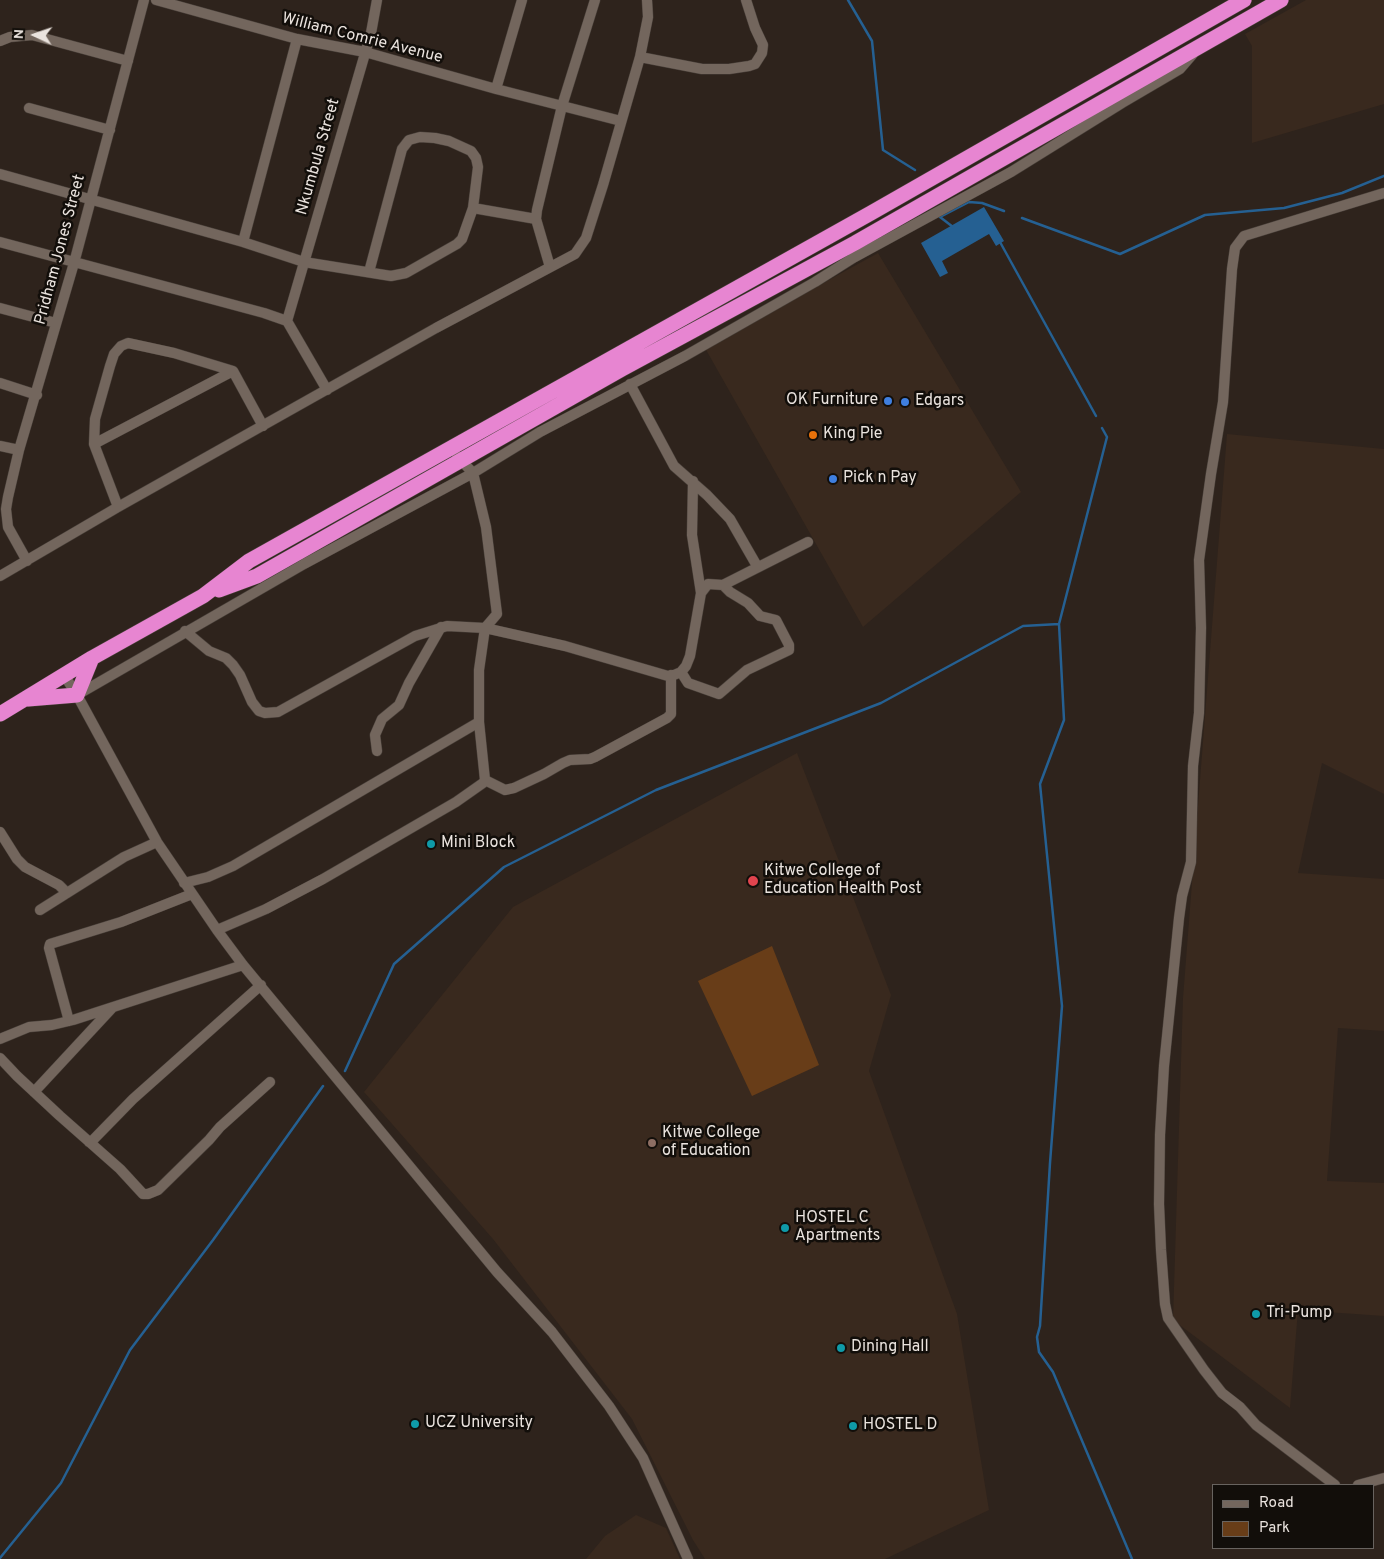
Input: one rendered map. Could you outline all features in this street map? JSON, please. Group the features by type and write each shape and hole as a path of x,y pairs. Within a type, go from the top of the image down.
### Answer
{"highway":[{"path":"0,714 92,658 203,596 249,561 871,213 1244,0"},
{"path":"203,596 257,576 622,369 854,250 1281,0"},
{"path":"24,700 77,695 92,658"}],"street":[{"name":"Pridham Jones Street","path":"3,508 74,263 144,0"},
{"name":"William Comrie Avenue","path":"156,0 297,38 365,52 496,89 621,121"},
{"name":"Nkumbula Street","path":"287,321 371,33 377,0"},
{"path":"496,89 522,0"},
{"path":"550,266 536,219 562,106 595,0"},
{"path":"0,576 118,507 436,328 575,254 586,238 640,58 648,17 646,0"},
{"path":"640,58 702,69 729,69 755,64 762,53 763,45 746,0"},
{"path":"0,41 10,37 32,35 128,61"},
{"path":"243,242 297,38"},
{"path":"29,108 110,130"},
{"path":"0,174 243,242 304,262 392,276 400,276 457,244 466,232 473,208 478,166 476,158 471,151 449,141 435,138 420,137 409,140 402,149 369,272"},
{"path":"1334,1484 1256,1425 1240,1407 1222,1393 1168,1318 1165,1304 1161,1250 1159,1204 1160,1135 1164,1066 1179,918 1182,896 1191,862 1193,766 1199,713 1201,628 1199,560 1223,402 1235,248 1244,236 1384,193"},
{"path":"473,208 536,219"},
{"path":"0,242 264,313 287,321 327,390"},
{"path":"77,695 304,564 473,473 540,432 748,321 816,282 854,250"},
{"path":"0,308 56,323"},
{"path":"118,507 94,444 95,420 114,354 121,346 128,343 174,353 233,371 263,426"},
{"path":"94,444 233,371"},
{"path":"0,383 36,395"},
{"path":"630,384 674,466 693,481 730,519 757,566"},
{"path":"0,446 20,450"},
{"path":"216,930 266,910 322,879 456,802 485,780 479,722 479,670 484,628 497,614 486,527 473,473 449,449"},
{"path":"485,780 505,790 514,788 544,774 563,762 594,757 667,718 671,714 676,674 686,666 690,656 701,593 692,535 693,481"},
{"path":"3,508 8,527 27,561"},
{"path":"701,593 708,584 723,584 808,542"},
{"path":"185,631 202,646 226,658 233,665 240,675 252,702 259,711 265,714 278,712 404,641 447,626 484,628 565,646 676,674 688,683 719,694 747,670 789,650 789,645 776,620 760,616 748,603 730,592 723,584"},
{"path":"377,750 375,735 382,719 399,705 409,683 441,627"},
{"path":"64,675 77,695 157,842 216,930 497,1272 552,1332 609,1406 643,1458 688,1559"},
{"path":"184,882 208,877 233,866 479,722"},
{"path":"0,832 17,859 26,867 59,885 67,893"},
{"path":"40,910 124,857 157,842"},
{"path":"69,1021 49,948 50,944 121,922 192,894"},
{"path":"0,1039 29,1027 69,1021 243,965"},
{"path":"89,1142 133,1099 261,985"},
{"path":"34,1092 114,1006"},
{"path":"0,1058 34,1092 120,1169 143,1194 158,1190 220,1127 270,1082"},
{"path":"1362,1484 1384,1478"}],"shaded area":[{"path":"1306,0 1384,0 1384,104 1252,143 1252,46 1245,34"},
{"path":"878,253 1021,492 863,627 705,348"},
{"path":"1227,434 1384,449 1384,794 1322,763 1298,873 1384,879 1384,1031 1338,1028 1327,1181 1384,1183 1384,1316 1298,1310 1290,1408 1173,1320 1183,998"},
{"name":"Kitwe College of Education","path":"797,753 891,995 869,1071 957,1314 989,1510 885,1559 705,1559 693,1540 632,1419 493,1239 364,1092 513,907"},
{"path":"636,1515 666,1528 680,1559 586,1559 605,1536"}],"green space":[{"path":"772,946 819,1065 752,1096 698,981"}],"water":[{"path":"984,207 1004,241 996,246 989,234 942,261 948,273 940,277 921,243"}],"waterway":[{"path":"848,0 872,41 883,150 915,170"},
{"path":"1022,218 1120,254 1205,215 1284,208 1342,193 1384,176"},
{"path":"953,227 940,217 969,202 982,203 1004,211"},
{"path":"1000,242 1096,416"},
{"path":"1102,428 1107,437 1059,624 1064,720 1040,784 1062,1006 1040,1326 1037,1337 1039,1352 1053,1372 1132,1559"},
{"path":"345,1071 394,964 504,867 656,790 881,703 1023,626 1059,624"},
{"path":"0,1558 61,1483 130,1350 213,1240 323,1086"}],"place":[{"name":"OK Furniture","path":"888,401"},
{"name":"Edgars","path":"905,402"},
{"name":"King Pie","path":"813,435"},
{"name":"Pick n Pay","path":"833,479"},
{"name":"Mini Block","path":"431,844"},
{"name":"Kitwe College of Education Health Post","path":"753,881"},
{"name":"Kitwe College of Education","path":"652,1143"},
{"name":"HOSTEL C Apartments","path":"785,1228"},
{"name":"Tri-Pump","path":"1256,1314"},
{"name":"Dining Hall","path":"841,1348"},
{"name":"UCZ University","path":"415,1424"},
{"name":"HOSTEL D","path":"853,1426"}]}
